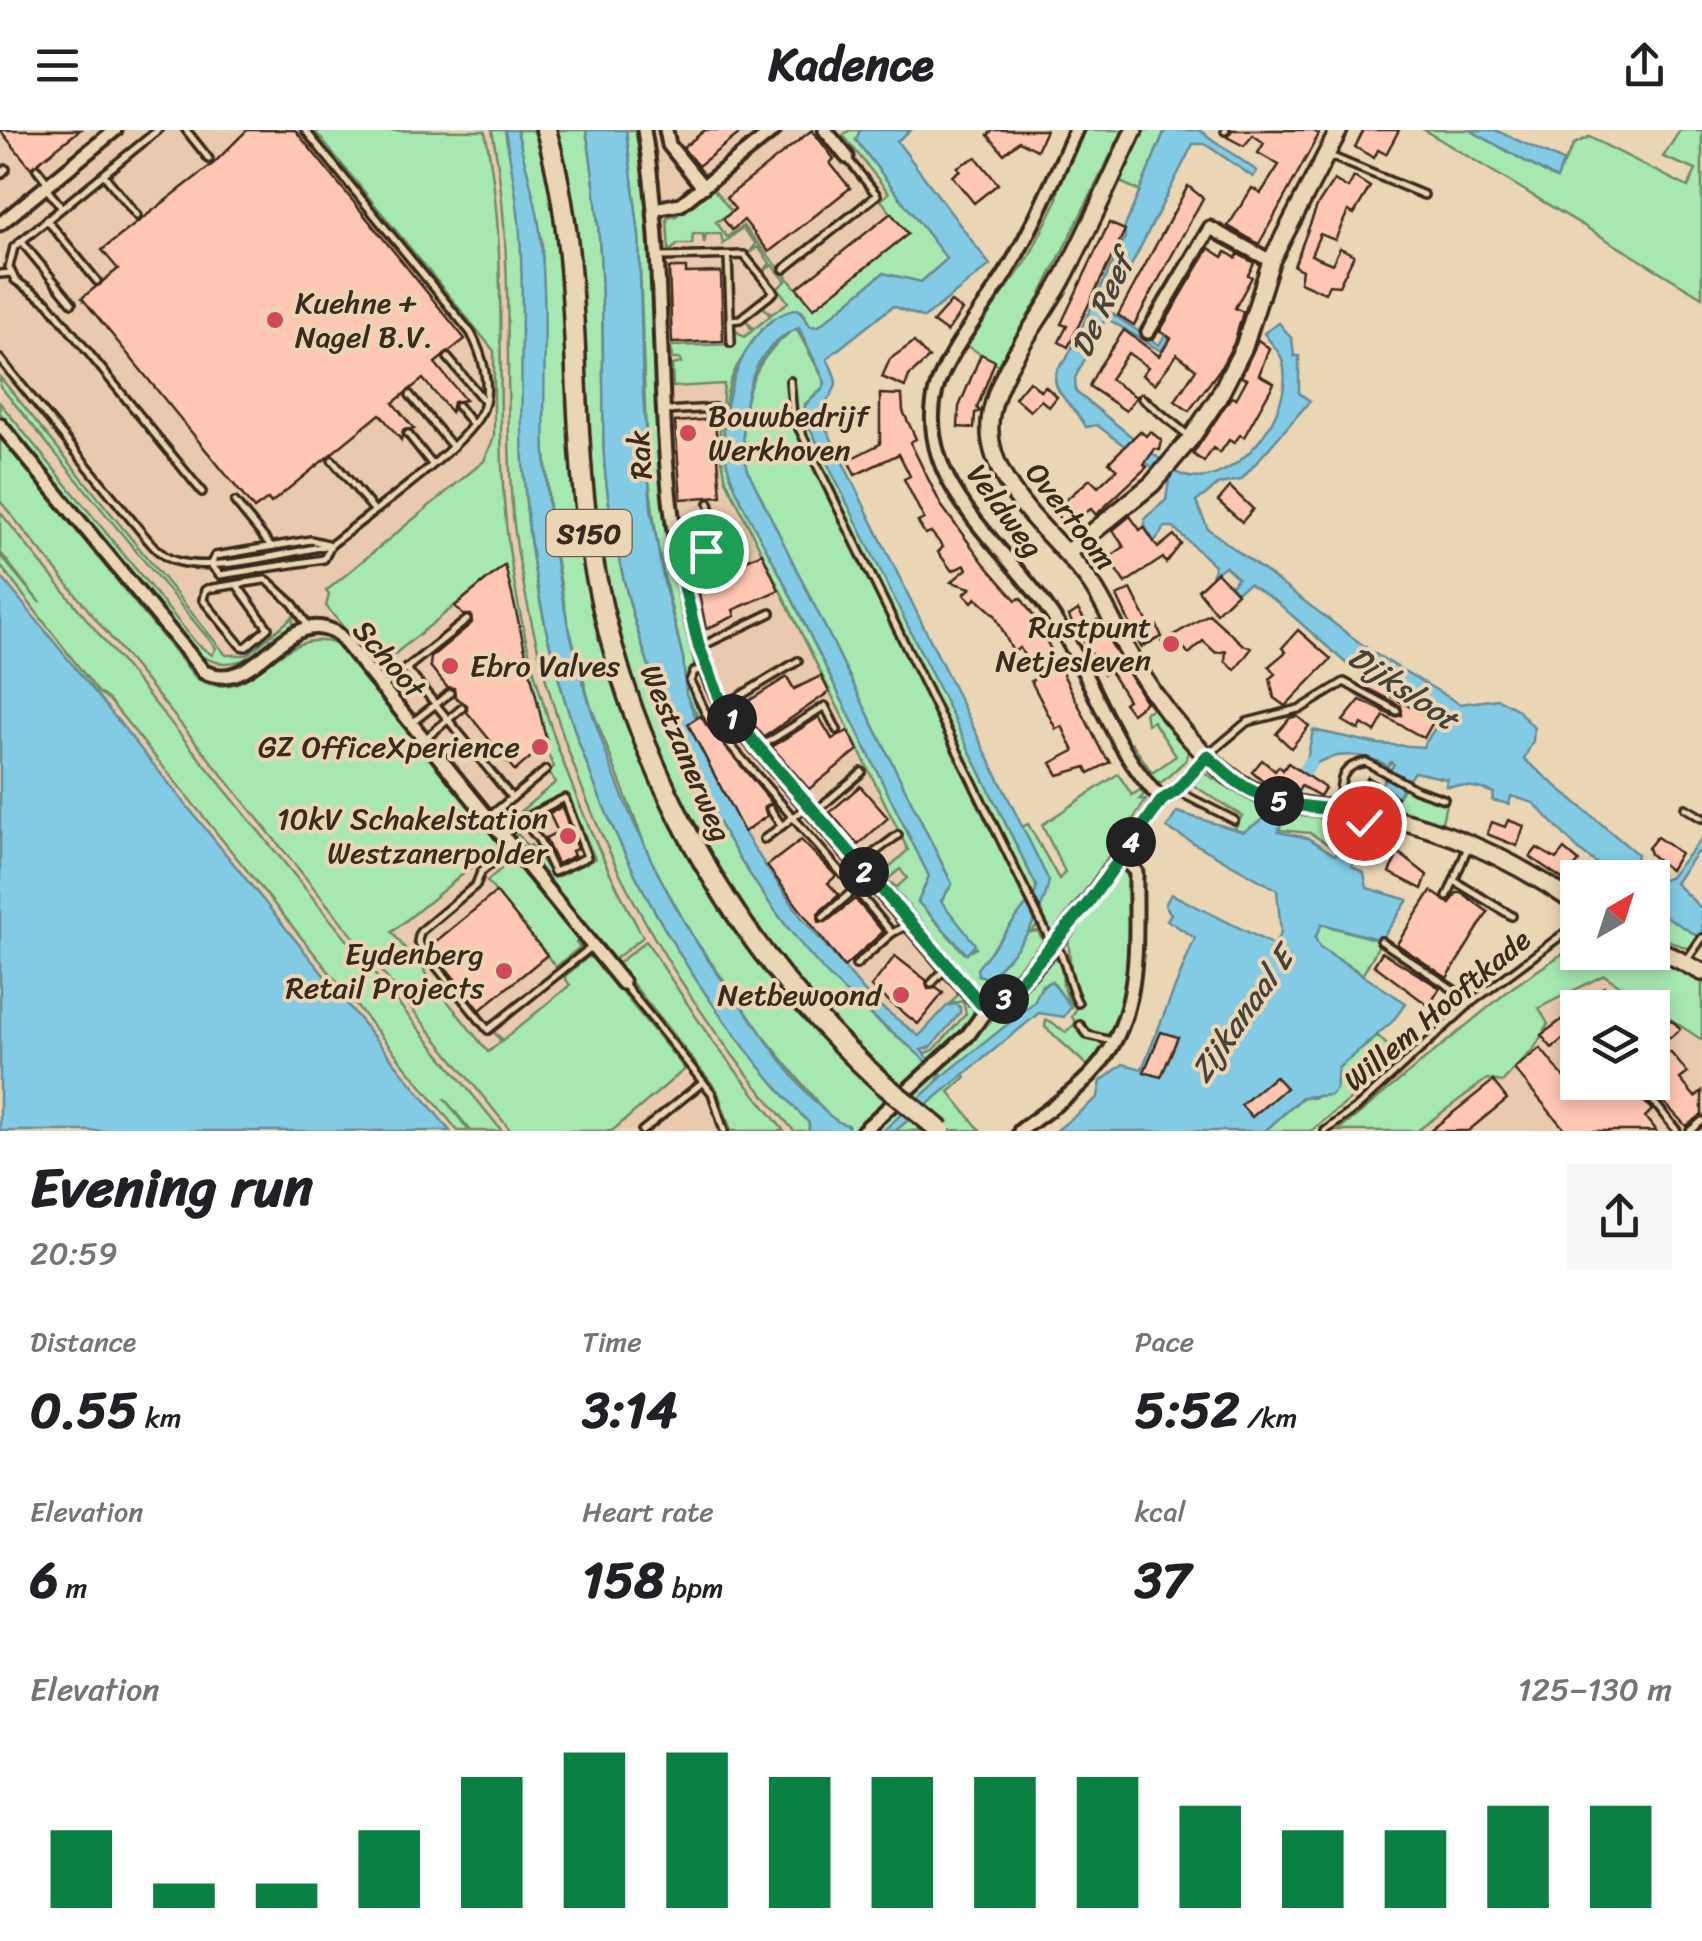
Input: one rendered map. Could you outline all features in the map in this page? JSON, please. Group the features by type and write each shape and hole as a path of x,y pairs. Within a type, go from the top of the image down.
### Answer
{"main road":[{"name":"Westzanerweg","path":"546,130 561,188 573,278 590,538 610,633 632,710 698,856 731,911 814,1016 882,1083 941,1131"}],"street":[{"path":"0,224 115,130"},
{"name":"Rak","path":"644,130 655,209 662,411 677,556 706,667 723,706 758,748 976,1002 989,1006"},
{"path":"666,130 670,145 703,187"},
{"path":"655,209 676,206 774,130"},
{"path":"825,130 847,157"},
{"name":"Veldweg","path":"1076,130 1018,254 947,364 936,390 932,421 948,478 978,526 1046,606 1129,758 1144,782 1162,800"},
{"name":"Overtoom","path":"1134,130 1062,280 1004,381 992,413 993,444 1007,482 1092,586 1154,692 1207,756 1245,787 1284,803 1341,810"},
{"path":"1067,553 1152,484 1192,438 1218,398 1244,346 1271,261 1340,130"},
{"path":"1148,332 1210,228 1271,261"},
{"name":"Schoot","path":"0,425 204,672 220,678 237,676 308,626 326,628 339,635 623,983"},
{"path":"862,1131 968,1035 989,1006 1004,1000 1055,943 1162,800 1176,791 1207,756"},
{"path":"1341,810 1364,813 1469,844 1530,872 1560,893"},
{"path":"1020,1131 1082,1084 1114,1042 1128,1013 1136,974 1136,872 1121,856"},
{"path":"1670,955 1702,972"}],"lane":[{"path":"158,130 10,252 10,274 48,303 202,492"},
{"path":"186,130 208,159"},
{"path":"210,564 220,576 324,559 331,545 452,446 474,424 485,402 484,371 471,333 306,130"},
{"path":"1326,154 1424,195"},
{"path":"784,269 878,195 847,157"},
{"path":"37,169 62,208"},
{"path":"104,174 136,216"},
{"path":"47,220 97,281"},
{"path":"21,242 72,303"},
{"path":"657,257 744,255 774,292 740,319 730,320"},
{"path":"728,256 731,343"},
{"path":"0,274 10,274"},
{"path":"0,358 157,550 173,560 210,564 331,545"},
{"path":"448,358 485,402"},
{"path":"790,381 793,416 1041,922 1066,962 1068,986 1078,1003"},
{"path":"410,395 452,446"},
{"path":"1142,398 1192,438"},
{"path":"458,406 474,424"},
{"path":"662,411 715,408"},
{"path":"408,434 431,463"},
{"path":"332,460 374,510"},
{"path":"235,502 277,554"},
{"path":"677,556 706,551 710,545 714,531 709,504"},
{"path":"210,564 215,556 271,546 311,540 331,545"},
{"path":"237,584 268,628 244,647 202,598 205,590 237,584 267,580 308,626"},
{"path":"699,647 772,613"},
{"path":"383,687 467,620"},
{"path":"723,706 798,661"},
{"path":"706,667 694,672 690,681 706,716 843,875 898,835"},
{"path":"406,668 512,798"},
{"path":"1207,756 1247,722 1302,708 1344,682 1397,712"},
{"path":"412,723 450,692"},
{"path":"758,748 825,706 837,730"},
{"path":"425,739 462,708"},
{"path":"1341,810 1342,774 1348,767 1366,762 1416,790 1444,799"},
{"path":"488,817 546,770"},
{"path":"764,839 862,772"},
{"path":"1176,791 1234,820"},
{"path":"522,819 540,840 554,872 587,857 565,798 522,819 481,872 476,886 418,936 419,944 488,1030 593,945"},
{"path":"1686,808 1702,818"},
{"path":"770,809 782,826"},
{"path":"1351,837 1362,827 1364,813"},
{"path":"1446,897 1456,882 1469,844"},
{"path":"822,916 838,908 868,877"},
{"path":"1456,882 1512,916"},
{"path":"855,889 892,933"},
{"path":"856,965 892,933 909,924"},
{"name":"Willem Hooftkade","path":"1325,1131 1356,1109 1472,1002 1560,937"},
{"path":"1685,963 1702,938"},
{"path":"1381,941 1472,1002"},
{"path":"931,984 946,968"},
{"name":"Schoot","path":"623,983 712,1093 724,1131"},
{"path":"1080,1025 1088,1035 1114,1042"},
{"path":"642,1131 702,1082"},
{"path":"1652,1100 1677,1131"},
{"path":"1690,1131 1702,1121"}],"shaded area":[{"path":"0,130 860,130 857,133 946,256 825,320 724,419 724,442 725,454 757,528 983,978 984,997 972,1009 974,1016 961,1034 952,1037 927,1064 922,1075 857,1131 450,1131 0,575"},
{"path":"1560,962 1560,970 1625,970 1702,1002 1702,1131 1320,1131"}],"green space":[{"path":"314,130 485,131 497,219 503,486 518,603 531,662 568,775 643,937 614,960 514,837 518,834 528,847 531,845 554,878 595,859 567,794 523,812 506,827 498,818 505,811 512,818 556,782 548,772 554,767 544,745 547,742 504,566 381,665 386,672 382,675 326,606 326,591 484,461 494,437 494,351"},
{"path":"492,130 505,130 519,212 523,278 522,444 534,567 552,655 578,741 612,824 652,905 699,982 751,1055 809,1123 809,1131 794,1131 749,1077 670,964 606,845 557,717 529,610 515,532 509,447 504,220"},
{"path":"517,130 533,130 539,144 561,242 588,575 625,708 679,834 751,950 794,1004 887,1102 902,1085 853,1045 774,956 702,846 657,752 613,621 596,530 579,266 554,130 586,130 600,255 604,459 618,552 639,635 668,717 704,796 749,871 800,941 857,1003 921,1055 934,1050 966,1014 963,1001 950,1004 960,992 973,1008 973,1021 939,1052 922,1075 857,1131 848,1131 848,1125 834,1122 826,1113 762,1034 693,937 651,861 590,704 567,620 550,522 543,424 542,242"},
{"path":"626,130 637,130 650,236 661,488 672,562 696,659 686,681 705,722 730,752 727,754 700,720 686,694 683,658 658,551 647,464 639,236"},
{"path":"860,130 856,140 947,259 921,282 883,273 818,327 810,326 802,311 793,309 757,341 737,366 724,412 725,445 731,475 929,876 918,902 965,954 976,948 941,902 952,884 748,472 743,430 748,391 766,357 796,328 825,382 805,404 808,421 1036,885 1036,892 979,967 978,975 991,977 1030,929 1048,881 1022,827 1028,824 1059,879 1065,872 1042,825 1118,774 1132,795 1140,790 1144,794 1140,799 1146,800 1085,891 1051,933 1044,918 1031,932 1038,931 1043,941 995,993 987,995 888,881 897,887 907,878 900,869 887,880 882,874 908,850 726,480 719,444 724,384 673,387 672,365 681,363 680,359 672,359 671,346 736,344 735,330 744,337 752,331 747,322 754,329 770,316 764,308 772,314 788,302 778,288 786,281 772,265 764,271 770,263 758,247 749,253 756,244 742,228 723,244 721,234 706,234 704,244 703,234 693,234 692,244 678,244 669,252 667,218 676,216 712,187 738,220 728,215 716,222 727,237 743,226 813,308 907,234 881,200 889,193 843,135"},
{"path":"1079,130 1123,130 1039,298 998,365 966,345 1028,259 1057,200 1061,170"},
{"path":"1140,130 1165,130 1140,191 1118,181"},
{"path":"1424,130 1470,130 1556,179 1574,144 1589,137 1688,187 1696,170 1663,157 1680,130 1702,130 1702,297"},
{"path":"0,377 226,655 247,655 293,617 293,624 260,651 236,662 211,660 197,653 0,413 0,403 197,644 212,655 216,648 0,386"},
{"path":"0,437 197,679 217,686 235,684 299,644 318,641 339,645 501,843 392,932 417,964 431,967 424,969 425,973 488,1052 501,1042 495,1033 503,1040 570,985 564,977 588,957 595,959 685,1069 612,1131 511,1131 0,501"},
{"path":"0,512 502,1131 471,1131 444,1098 469,1131 458,1131 109,700 98,692 0,565 0,555 40,603 0,552"},
{"path":"1155,708 1188,750 1186,760 1161,783 1149,779 1129,747 1132,743 1152,773 1176,756 1153,721 1147,724 1145,712"},
{"path":"1204,773 1255,803 1278,806 1274,813 1243,832 1234,830 1242,816 1193,785"},
{"path":"1404,787 1446,803 1441,827 1390,809"},
{"path":"1293,809 1352,815 1355,827 1342,835 1335,849 1310,833 1279,830 1285,813"},
{"path":"515,861 579,940 576,943 580,947 556,967 487,881"},
{"path":"1128,869 1133,961 1120,1026 1091,1069 1045,1027 1046,1020 1066,1032 1076,1023 1072,1017 1080,1002 1072,984 1068,937 1119,871"},
{"path":"1670,917 1698,936 1689,949 1670,941"},
{"path":"1321,924 1381,941 1363,974 1320,948 1315,939"},
{"path":"646,941 710,1038 784,1131 731,1131 717,1090 617,964"},
{"path":"1560,955 1560,970 1670,970 1670,961 1702,979 1702,1040 1670,1019 1670,990 1627,990 1604,975 1574,990 1560,990 1560,997 1539,1008 1548,1024 1535,1047 1502,1082 1487,1079 1417,1131 1338,1131 1513,987"},
{"path":"1052,956 1062,964 1063,986 1071,1007 1052,981 1042,985 1034,1003 944,1076 939,1076 934,1088 883,1131 868,1131 1000,1013"},
{"path":"1378,1036 1401,1059 1311,1131 1265,1131 1303,1097 1313,1098 1336,1089 1338,1068"},
{"path":"963,1074 966,1077 949,1092 980,1130 895,1131"}],"water":[{"path":"505,130 517,130 539,227 550,521 569,629 600,735 641,838 699,947 799,1084 825,1112 848,1125 848,1131 809,1131 809,1123 751,1055 698,982 651,905 611,824 578,741 552,654 534,566 522,447 520,235"},
{"path":"586,130 626,130 639,236 651,509 683,658 686,694 743,831 802,918 871,999 919,1036 947,1006 960,1007 960,1013 931,1047 921,1050 943,1076 1034,1003 1041,988 1051,981 1071,1007 1064,1017 1039,1013 895,1131 883,1131 941,1078 824,971 781,919 743,862 677,738 630,604 605,471 600,255"},
{"path":"860,130 911,130 897,141 990,265 924,318 893,306 831,355 827,359 836,385 820,416 1049,881 1027,934 988,978 978,975 977,969 1036,892 1036,885 804,416 805,405 823,389 825,382 799,328 780,338 766,353 748,389 743,431 748,471 952,884 941,901 975,944 967,954 918,902 929,876 742,502 725,455 731,390 738,367 762,329 779,316 798,309 810,326 818,327 883,273 921,282 947,259 856,140"},
{"path":"1165,130 1199,130 1257,171 1253,177 1205,144 1193,144 1108,311 1159,345 1197,281 1197,293 1161,351 1106,318 1075,378 1076,392 1177,473 1198,478 1219,473 1256,445 1280,402 1285,380 1282,359 1264,333 1279,323 1292,339 1294,356 1299,356 1299,393 1310,401 1241,480 1219,484 1196,502 1208,529 1372,652 1460,704 1498,699 1517,709 1534,728 1533,741 1524,759 1637,854 1636,860 1592,860 1534,803 1511,796 1509,804 1492,800 1494,793 1470,786 1446,786 1447,779 1414,772 1397,796 1381,785 1394,764 1391,762 1388,766 1351,755 1332,757 1314,765 1307,760 1313,730 1378,744 1423,747 1440,714 1349,666 1277,602 1249,584 1236,592 1230,586 1238,578 1225,566 1213,575 1214,565 1173,527 1165,527 1154,542 1145,527 1145,518 1166,500 1169,480 1097,425 1086,427 1061,395 1055,378 1125,237 1124,229"},
{"path":"1470,130 1495,130 1563,161 1557,179"},
{"path":"0,575 450,1131 0,1131"},
{"name":"Zijkanaal E","path":"1177,812 1243,832 1273,813 1283,815 1278,832 1308,838 1335,855 1343,844 1359,854 1352,866 1364,873 1367,888 1408,900 1381,940 1322,924 1315,938 1320,948 1406,1003 1392,1022 1338,1068 1336,1089 1331,1095 1302,1097 1265,1131 1056,1131 1098,1097 1101,1081 1123,1064 1142,1069 1195,938 1167,920 1171,914 1165,905 1171,894 1274,945 1281,933 1277,890 1167,828"},
{"path":"1702,838 1702,852 1696,853 1675,883 1702,909 1702,939 1670,919 1670,877"}],"building":[{"path":"0,130 80,130 31,168"},
{"name":"Kuehne + Nagel B.V.","path":"247,130 295,130 465,339 435,363 465,400 453,402 451,412 423,379 393,403 414,429 403,430 401,440 380,414 271,503 268,499 254,509 82,298 118,269 102,250 214,163"},
{"path":"705,130 744,130 698,166 683,148"},
{"path":"812,130 834,159 830,163 850,188 769,252 744,220 732,230 723,219 735,209 726,198"},
{"path":"993,130 1046,130 1037,150 1019,141 1004,154 988,135"},
{"path":"1232,130 1311,130 1319,134 1259,244 1228,226 1252,188 1261,193 1279,165 1258,153 1264,143 1253,135 1244,146 1227,137"},
{"path":"1364,130 1399,130 1386,154 1378,150 1374,158 1355,147"},
{"path":"976,157 998,184 974,203 952,176 960,170 957,167"},
{"path":"1354,177 1370,187 1354,214 1348,211 1335,240 1320,234 1311,255 1332,264 1340,248 1354,255 1339,286 1329,285 1325,293 1300,282 1302,270 1294,266 1317,206 1334,180 1348,188"},
{"path":"1188,186 1203,198 1134,325 1118,315"},
{"path":"891,213 908,234 814,308 797,288"},
{"path":"1109,223 1125,230 1068,347 1059,342 1067,326 1061,324"},
{"path":"1209,248 1223,257 1226,252 1236,258 1238,254 1254,263 1248,275 1252,277 1235,308 1243,312 1234,343 1189,411 1175,401 1196,369 1177,354 1155,384 1142,375 1148,367 1128,353 1110,379 1136,397 1126,411 1089,386 1124,330 1159,356 1171,338 1160,331"},
{"path":"669,268 686,268 686,273 721,272 723,341 672,343"},
{"path":"951,302 962,310 947,332 933,322"},
{"path":"1258,340 1269,348 1259,375 1274,383 1244,437 1240,435 1234,443 1229,440 1220,453 1213,448 1204,462 1193,454 1231,397 1236,399 1247,379 1241,377"},
{"path":"914,342 929,358 909,376 905,387 882,377 890,359"},
{"path":"981,354 995,361 977,408 980,411 975,413 974,428 958,427 959,407"},
{"path":"1029,381 1041,391 1045,386 1057,397 1049,407 1041,400 1030,411 1015,398"},
{"path":"880,394 902,395 903,411 916,439 910,442 941,505 983,562 1016,600 1021,598 1036,620 1110,762 1089,773 1086,767 1058,775 1051,763 1074,751 1062,726 1056,729 1031,681 1036,678 1020,648 1013,652 995,615 976,598 972,602 964,594 971,588 951,582 967,569 965,565 952,571 938,552 943,547 931,532 925,534 918,522 924,519 904,479 910,476 899,454 855,475 848,460 880,444"},
{"path":"715,419 721,496 681,499 675,422"},
{"path":"1140,431 1146,436 1150,431 1162,441 1160,450 1155,449 1144,464 1147,467 1096,515 1091,509 1065,526 1054,510 1090,479 1098,487 1117,469 1109,462"},
{"path":"1230,487 1253,509 1242,522 1218,501"},
{"path":"1130,516 1140,530 1144,527 1158,548 1174,535 1181,544 1166,563 1163,558 1125,583 1108,558 1124,547 1113,530"},
{"path":"762,553 779,590 733,610 735,616 706,629 697,583"},
{"path":"505,565 547,743 515,771 467,712 467,705 455,697 454,688 447,687 430,666 431,657 472,623 471,615 463,615 455,606"},
{"path":"1217,572 1237,593 1216,613 1198,590"},
{"path":"1131,589 1151,629 1157,626 1162,637 1141,647 1117,596"},
{"path":"1078,610 1088,625 1097,620 1146,702 1132,713 1110,671 1104,674 1072,623 1069,616"},
{"path":"1209,614 1243,645 1252,648 1235,670 1225,661 1226,651 1216,653 1203,641 1189,654 1183,647 1169,651 1162,642"},
{"path":"1298,630 1331,659 1285,706 1274,698 1270,678 1275,674 1269,666 1286,652 1282,648"},
{"path":"821,676 829,692 764,737 739,707 787,677 794,689"},
{"path":"1373,677 1396,690 1392,697 1434,720 1424,738 1384,716 1375,732 1362,724 1359,730 1343,721 1360,700 1395,717 1402,715 1401,706 1367,688"},
{"path":"700,716 772,803 764,807 767,816 744,832 688,724"},
{"path":"1297,716 1309,726 1291,748 1276,734 1290,718"},
{"path":"819,717 832,739 848,731 858,750 809,789 772,747"},
{"path":"1262,760 1275,771 1279,766 1283,770 1288,763 1325,788 1320,796 1301,786 1297,793 1267,785 1252,772"},
{"path":"1368,777 1397,797 1391,807 1358,793"},
{"path":"860,786 888,818 858,845 830,812"},
{"name":"10kV Schakelstation Westzanerpolder","path":"562,807 577,849 572,851 574,856 557,864 545,838 558,832 549,813"},
{"path":"1508,820 1524,826 1517,846 1487,834 1492,822 1505,827"},
{"path":"1657,837 1680,853 1670,870 1670,860 1658,860 1648,848"},
{"path":"801,840 836,876 828,883 839,895 818,913 819,922 826,922 855,899 883,932 844,967 767,866"},
{"path":"1537,848 1556,859 1564,849 1577,860 1560,860 1560,877 1530,857"},
{"path":"1399,853 1427,875 1422,889 1389,872"},
{"path":"1431,891 1450,904 1457,893 1462,893 1488,912 1447,978 1397,944"},
{"path":"496,892 547,955 480,1010 429,947"},
{"path":"1382,952 1440,988 1429,1006 1374,965"},
{"path":"895,956 926,980 928,989 936,988 943,993 918,1024 871,987"},
{"path":"1670,1020 1680,1029 1670,1038"},
{"path":"1560,1021 1560,1041 1552,1048 1541,1035"},
{"path":"1161,1032 1178,1037 1161,1077 1144,1072"},
{"path":"1540,1048 1560,1072 1560,1100 1643,1100 1652,1110 1645,1117 1656,1131 1566,1131 1514,1069"},
{"path":"1670,1052 1688,1073 1680,1079 1695,1097 1702,1091 1702,1115 1686,1126 1662,1100 1670,1100"},
{"path":"1275,1076 1286,1088 1252,1117 1241,1105"},
{"path":"1493,1081 1507,1099 1468,1131 1430,1131"}],"waterway":[{"path":"1270,827 1310,763"}],"place":[{"name":"Kuehne + Nagel B.V.","path":"275,320"},
{"name":"Bouwbedrijf Werkhoven","path":"688,433"},
{"name":"Rustpunt Netjesleven","path":"1171,644"},
{"name":"Ebro Valves","path":"450,666"},
{"name":"GZ OfficeXperience","path":"540,747"},
{"name":"10kV Schakelstation Westzanerpolder","path":"568,836"},
{"name":"Eydenberg Retail Projects","path":"504,971"},
{"name":"Netbewoond","path":"901,995"}],"route":[{"path":"706,551 677,556 699,647 723,706 976,1002 989,1006 1004,1000 1086,906 1162,800 1176,791 1207,756 1245,787 1260,794 1291,804 1364,813 1364,823"}],"water label":[{"name":"De Reef","path":"1102,305"},
{"name":"Dijksloot","path":"1403,688"}]}
